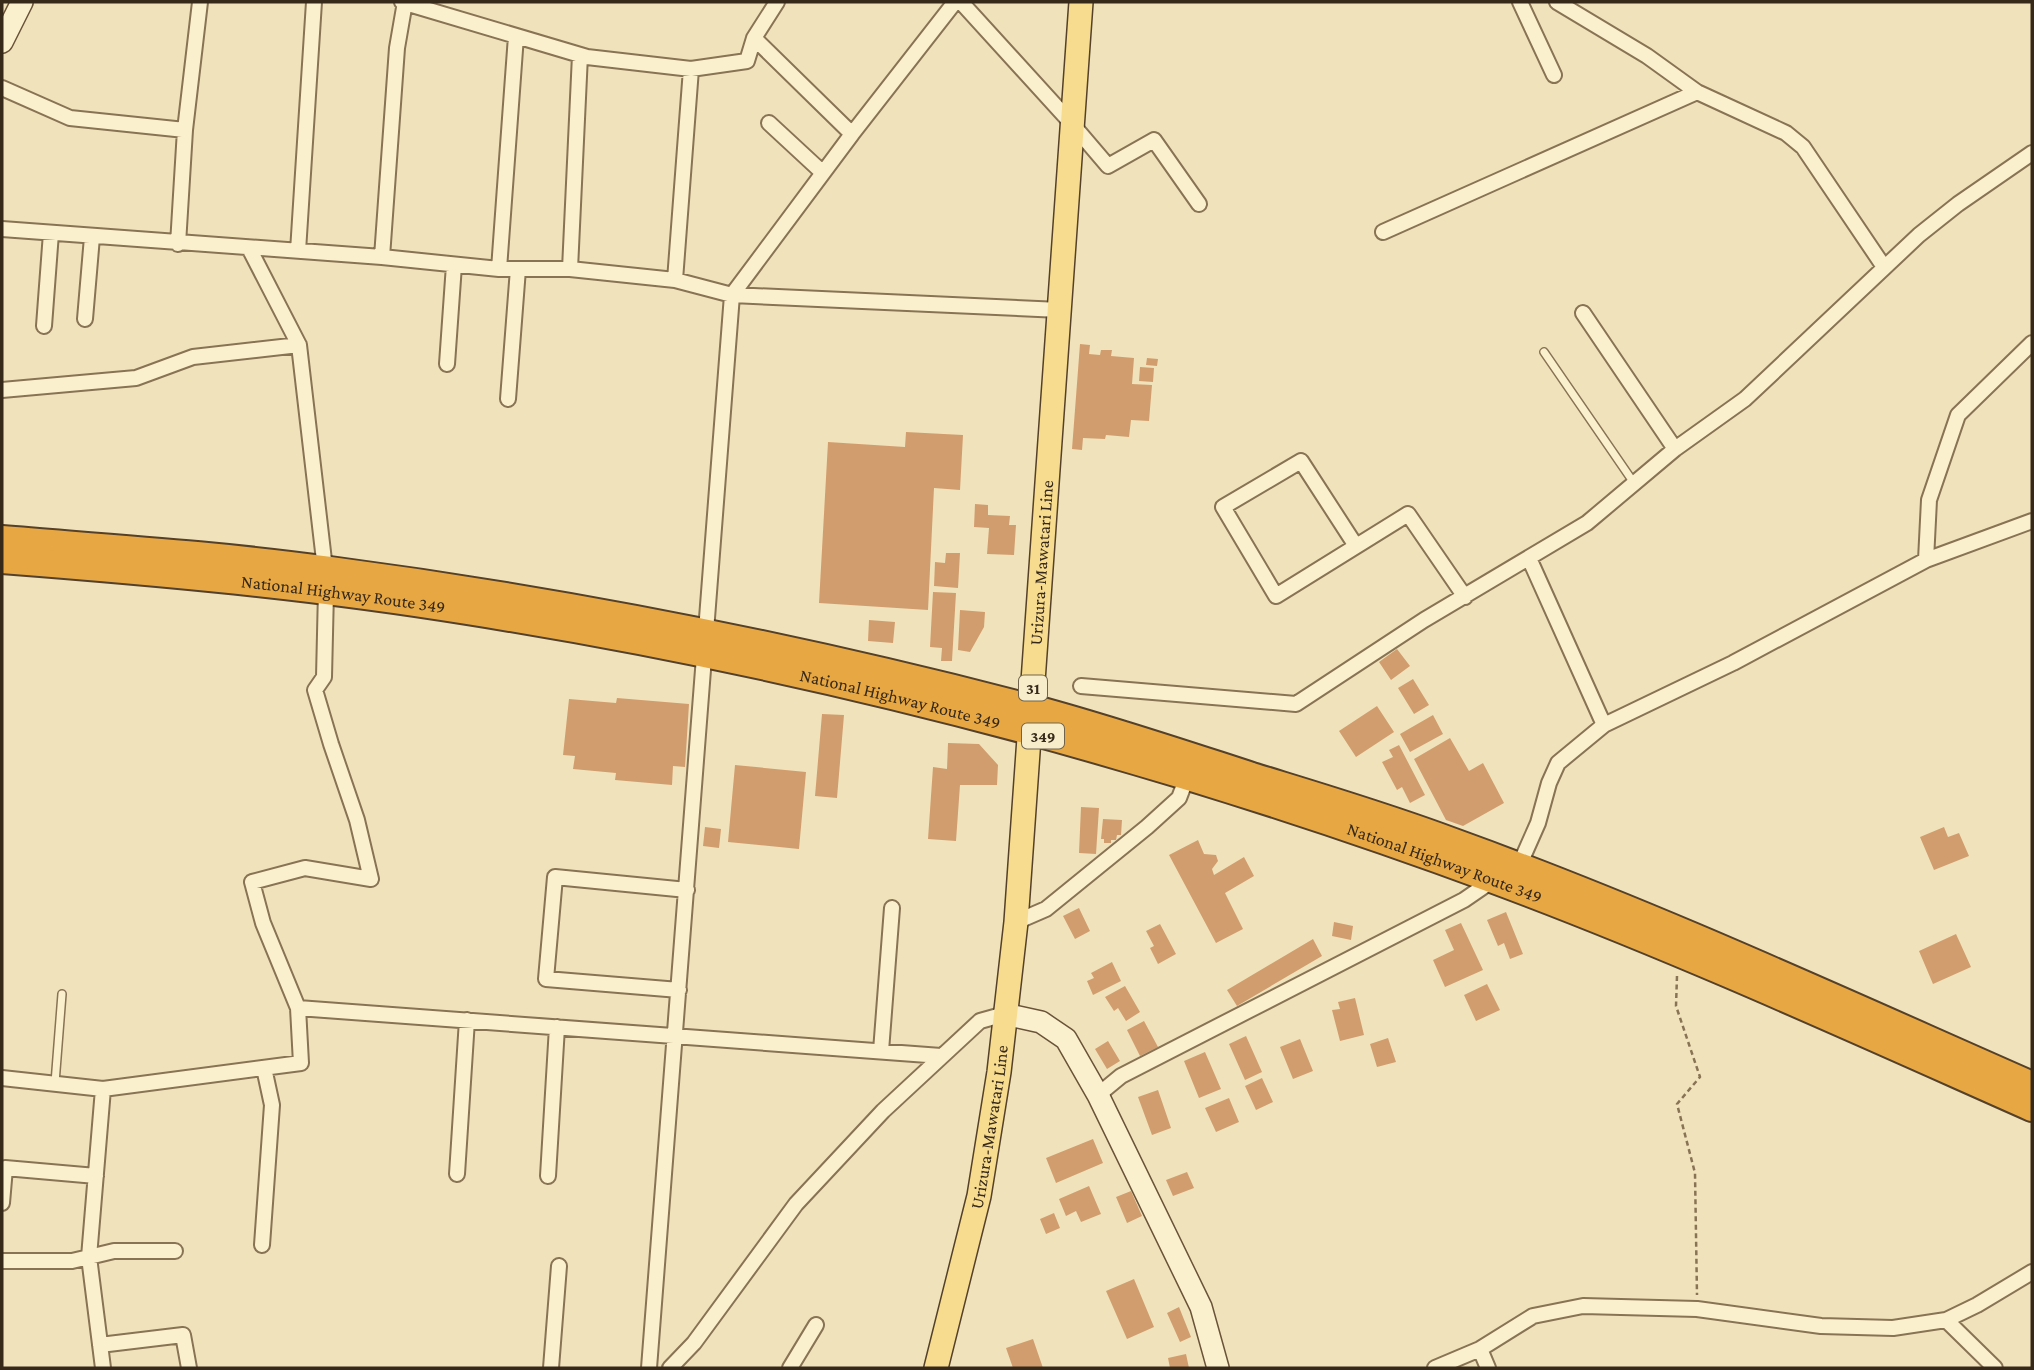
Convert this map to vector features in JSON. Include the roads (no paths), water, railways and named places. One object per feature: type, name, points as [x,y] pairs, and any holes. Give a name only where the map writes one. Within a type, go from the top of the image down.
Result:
[{"type":"highway","name":"National Highway Route 349","points":[[2,539],[141,549],[326,580]]},
{"type":"highway","name":"National Highway Route 349","points":[[2,561],[469,590],[706,643],[814,654],[1031,720],[1379,816],[1519,866],[1682,931],[2032,1085]]},
{"type":"highway","name":"National Highway Route 349","points":[[1031,720],[1187,777],[1372,837],[1493,880],[1678,952],[2032,1108]]},
{"type":"main road","name":"Urizura-Mawatari Line","points":[[936,1368],[979,1196],[999,1072],[1016,922],[1081,2]]},
{"type":"street","points":[[2,42],[22,2]]},
{"type":"street","points":[[178,244],[185,130],[201,2]]},
{"type":"street","points":[[298,251],[314,2]]},
{"type":"street","points":[[382,257],[397,48],[404,2],[580,55],[691,69],[747,61],[754,38],[777,2]]},
{"type":"street","points":[[649,1368],[732,295],[955,2]]},
{"type":"street","points":[[961,2],[1108,166],[1154,139],[1199,204]]},
{"type":"street","points":[[1520,2],[1553,75]]},
{"type":"street","points":[[1556,2],[1647,56],[1697,92],[1786,133],[1803,146],[1884,267]]},
{"type":"street","points":[[499,269],[516,36]]},
{"type":"street","points":[[754,38],[852,134]]},
{"type":"street","points":[[570,269],[580,55]]},
{"type":"street","points":[[675,280],[691,69]]},
{"type":"street","points":[[2,88],[70,118],[185,130]]},
{"type":"street","points":[[1383,232],[1697,92]]},
{"type":"street","points":[[769,123],[823,173]]},
{"type":"street","points":[[1081,686],[1296,704],[1424,620],[1587,523],[1675,449],[1745,399],[1884,267],[1958,204],[2032,153]]},
{"type":"street","points":[[2,229],[382,257],[499,269],[570,269],[675,280],[732,295],[1060,310]]},
{"type":"street","points":[[44,326],[51,233]]},
{"type":"street","points":[[85,319],[92,237]]},
{"type":"street","points":[[2,1078],[103,1089],[301,1063],[298,1008],[263,923],[251,882],[305,868],[371,879],[357,820],[315,690],[324,677],[326,580],[299,345],[250,248]]},
{"type":"street","points":[[447,364],[454,265]]},
{"type":"street","points":[[508,399],[518,269]]},
{"type":"street","points":[[1583,313],[1675,449]]},
{"type":"street","points":[[1926,560],[1929,500],[1958,415],[2032,342]]},
{"type":"street","points":[[2,390],[136,377],[193,357],[299,345]]},
{"type":"street","points":[[1356,546],[1301,461],[1223,507],[1276,596],[1408,514],[1465,597]]},
{"type":"street","points":[[1098,1095],[1121,1076],[1464,900],[1519,866],[1538,823],[1549,783],[1558,763],[1604,725],[1733,663],[1926,560],[2032,521]]},
{"type":"street","points":[[1529,558],[1604,725]]},
{"type":"street","points":[[1016,922],[1046,909],[1147,827],[1178,798],[1187,777]]},
{"type":"street","points":[[679,990],[546,979],[555,877],[687,890]]},
{"type":"street","points":[[881,1051],[892,908]]},
{"type":"street","points":[[298,1008],[941,1056]]},
{"type":"street","points":[[670,1368],[694,1343],[796,1204],[883,1111],[980,1021],[1005,1013],[1041,1022],[1066,1039],[1098,1095],[1201,1307],[1218,1368]]},
{"type":"street","points":[[457,1174],[467,1020]]},
{"type":"street","points":[[548,1176],[557,1027]]},
{"type":"street","points":[[262,1245],[272,1105],[264,1068]]},
{"type":"street","points":[[103,1089],[89,1257],[103,1368]]},
{"type":"street","points":[[2,1203],[3,1167],[96,1176]]},
{"type":"street","points":[[2,1261],[72,1261],[114,1251],[175,1251]]},
{"type":"street","points":[[551,1368],[559,1266]]},
{"type":"street","points":[[1435,1368],[1480,1349],[1533,1316],[1583,1306],[1697,1309],[1821,1326],[1893,1328],[1946,1320],[2032,1272]]},
{"type":"street","points":[[1946,1320],[1995,1368]]},
{"type":"street","points":[[790,1368],[816,1325]]},
{"type":"street","points":[[100,1345],[183,1335],[189,1368]]},
{"type":"street","points":[[1480,1349],[1488,1368]]},
{"type":"lane","points":[[1544,352],[1634,483]]},
{"type":"lane","points":[[55,1084],[62,994]]}]
